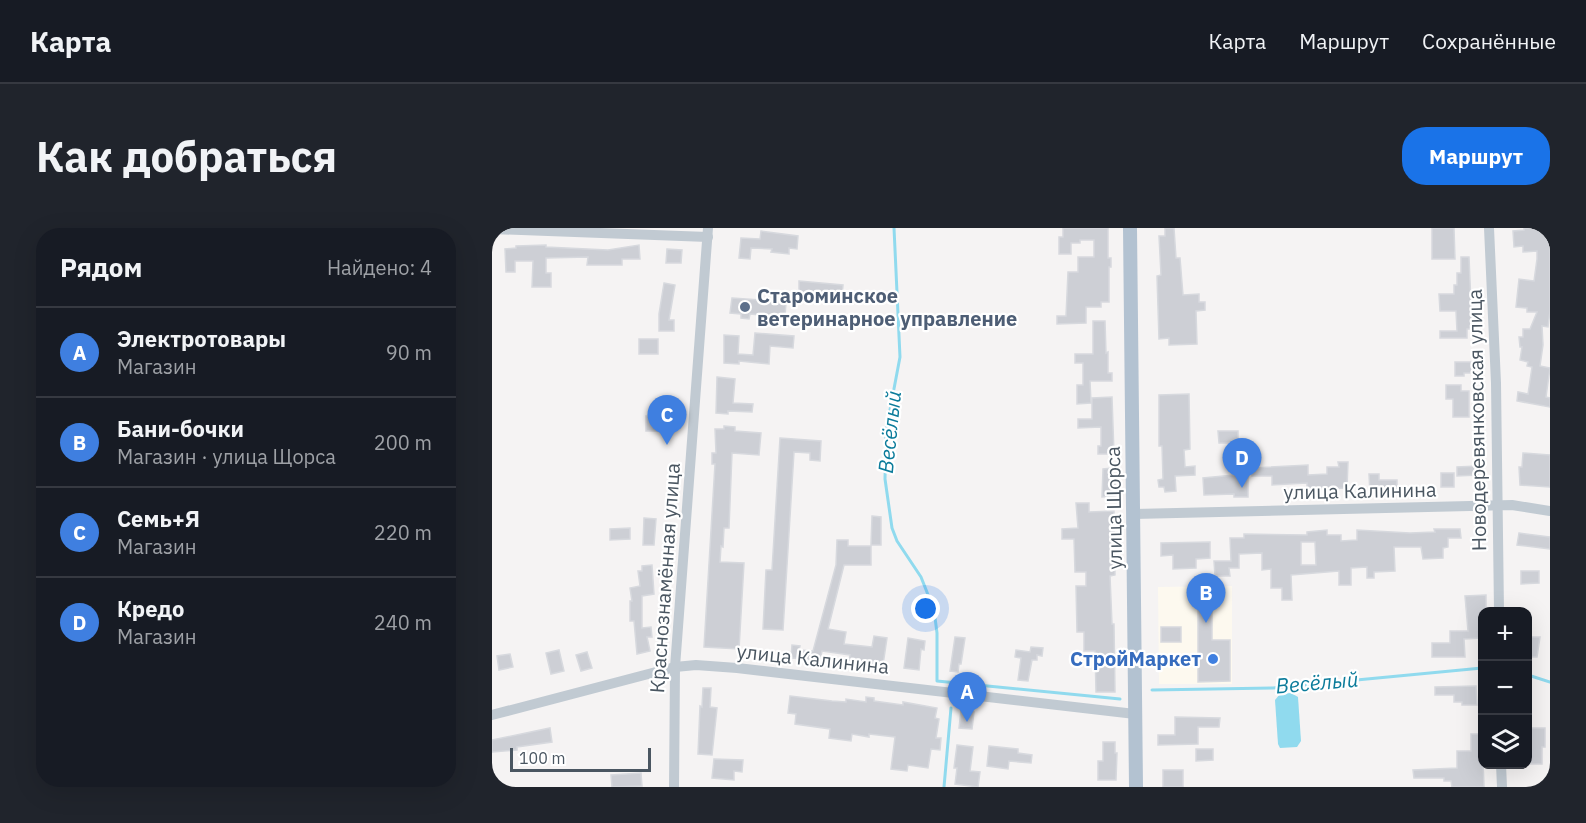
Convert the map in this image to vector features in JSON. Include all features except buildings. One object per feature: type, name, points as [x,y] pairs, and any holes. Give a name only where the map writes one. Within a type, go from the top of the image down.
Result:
[{"type":"main road","name":"улица Щорса","points":[[1130,228],[1136,787]]},
{"type":"street","name":"Новодеревянковская улица","points":[[1489,228],[1496,383],[1499,607]]},
{"type":"street","points":[[492,229],[708,232]]},
{"type":"street","name":"Краснознамённая улица","points":[[674,787],[675,667],[708,232]]},
{"type":"street","name":"улица Калинина","points":[[1134,514],[1512,505],[1550,511]]},
{"type":"street","name":"улица Калинина","points":[[492,716],[675,667],[696,665],[1135,714]]},
{"type":"street","points":[[1501,769],[1502,787]]},
{"type":"shaded area","points":[[1232,586],[1232,684],[1159,684],[1158,587]]},
{"type":"water","points":[[1291,693],[1298,697],[1301,741],[1297,747],[1280,748],[1275,700],[1280,694]]},
{"type":"waterway","name":"Весёлый","points":[[894,228],[900,357],[886,431],[885,479],[892,528],[897,541],[921,577],[934,610],[937,633],[937,681],[1120,699]]},
{"type":"waterway","name":"Весёлый","points":[[1152,690],[1273,688],[1478,668]]},
{"type":"waterway","name":"Весёлый","points":[[1532,676],[1550,682]]},
{"type":"waterway","points":[[944,787],[951,708]]},
{"type":"place","name":"Староминское ветеринарное управление","points":[[745,307]]},
{"type":"place","name":"Семь+Я","points":[[667,445]]},
{"type":"place","name":"Кредо","points":[[1242,488]]},
{"type":"place","name":"Бани-бочки","points":[[1206,623]]},
{"type":"place","name":"СтройМаркет","points":[[1213,659]]},
{"type":"place","name":"Электротовары","points":[[967,722]]}]
